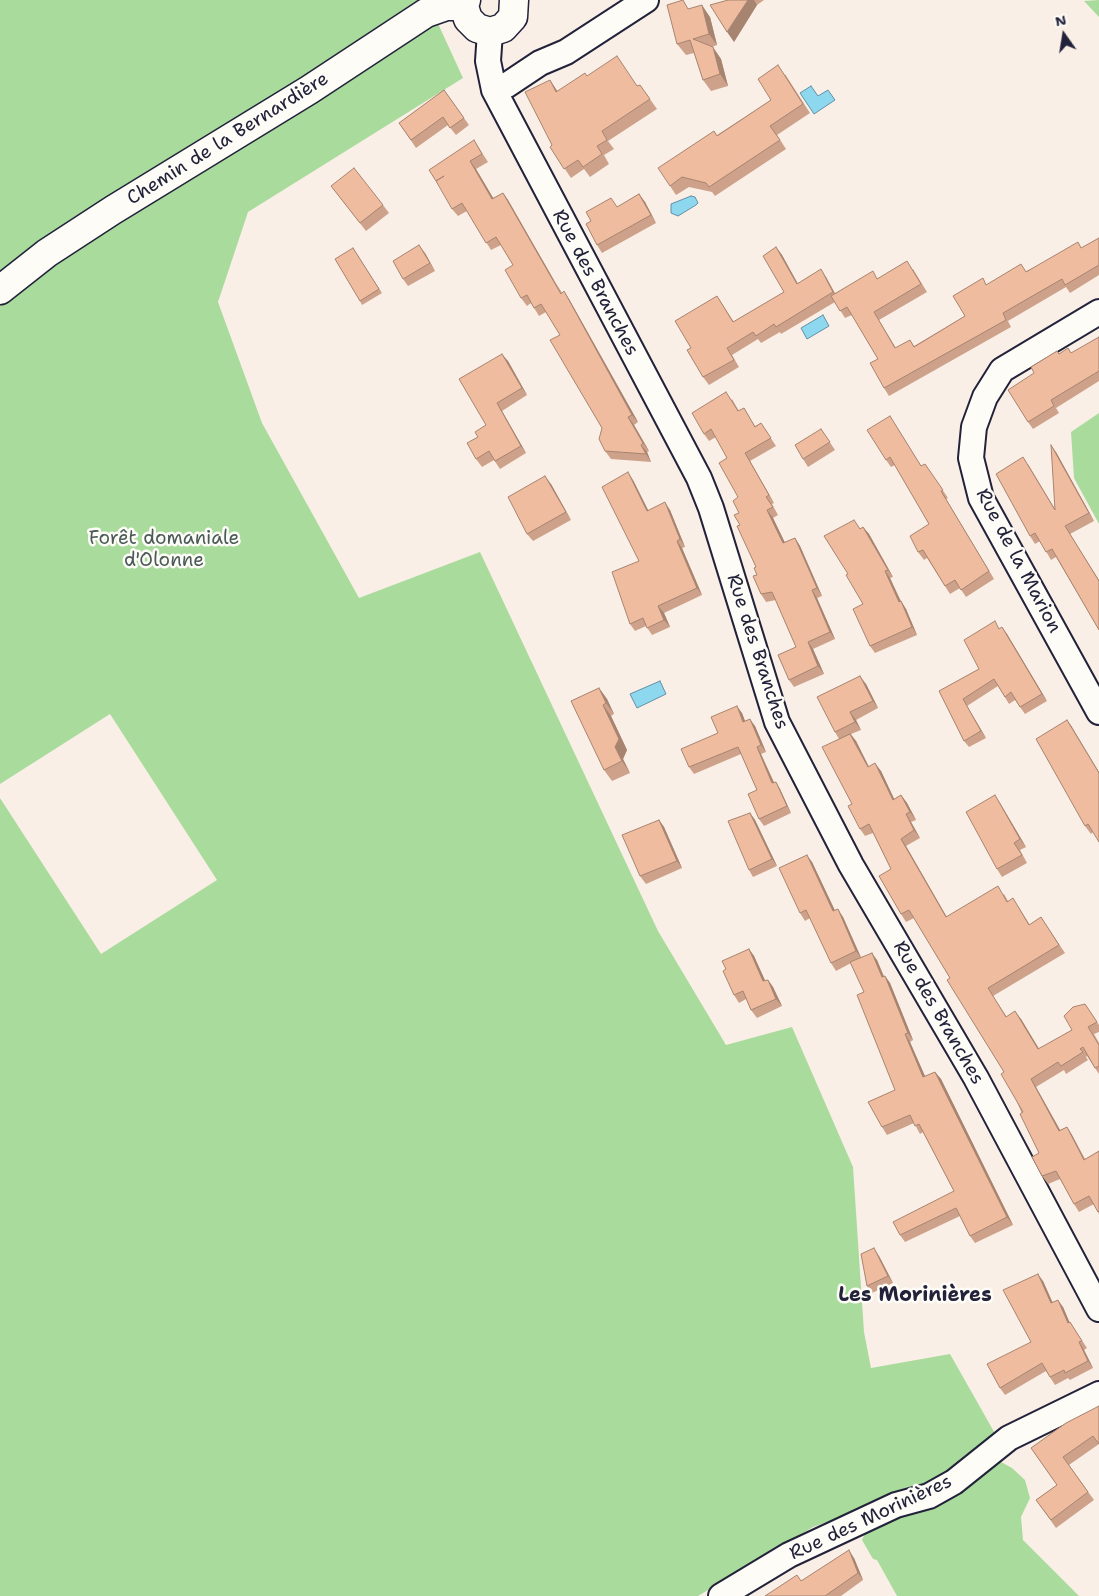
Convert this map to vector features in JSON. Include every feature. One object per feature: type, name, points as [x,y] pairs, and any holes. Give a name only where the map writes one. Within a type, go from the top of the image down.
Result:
[{"type":"street","points":[[465,3],[468,19],[477,28],[490,32],[503,28],[513,17],[514,0]]},
{"type":"street","points":[[494,90],[507,85],[540,63],[566,52],[646,0]]},
{"type":"street","name":"Chemin de la Bernardière","points":[[0,290],[47,253],[113,210],[309,90],[426,13],[446,6],[465,3]]},
{"type":"street","name":"Rue des Branches","points":[[490,32],[488,61],[494,90],[699,478],[714,517],[777,722],[851,865],[976,1078],[1099,1309]]},
{"type":"street","name":"Rue de la Marion","points":[[1099,312],[1002,370],[986,398],[974,427],[971,458],[981,498],[1099,712]]},
{"type":"street","name":"Rue des Morinières","points":[[721,1596],[789,1555],[896,1504],[929,1496],[954,1482],[1009,1438],[1099,1394]]},
{"type":"green space","name":"Forêt domaniale d'Olonne","points":[[0,0],[434,0],[429,4],[463,78],[248,212],[218,302],[262,423],[359,598],[480,552],[658,931],[726,1045],[792,1027],[853,1167],[864,1332],[871,1368],[950,1354],[997,1437],[971,1463],[922,1488],[813,1527],[698,1596],[0,1596],[0,798],[101,954],[217,880],[110,714],[0,784]]},
{"type":"green space","points":[[1099,0],[1099,17],[1084,1]]},
{"type":"green space","points":[[1099,413],[1099,524],[1074,478],[1071,432]]},
{"type":"green space","points":[[1001,1462],[1012,1468],[1025,1480],[1030,1498],[1021,1517],[1023,1540],[1079,1596],[897,1596],[877,1560],[873,1559],[862,1540],[867,1529],[983,1466]]},
{"type":"water","points":[[811,86],[818,96],[828,90],[835,100],[814,114],[800,93]]},
{"type":"water","points":[[691,196],[695,197],[698,203],[696,205],[678,216],[671,213],[671,204]]},
{"type":"water","points":[[823,315],[829,326],[807,339],[801,328]]},
{"type":"water","points":[[660,681],[666,694],[637,708],[630,694]]},
{"type":"building","points":[[683,0],[688,9],[702,5],[709,34],[693,39],[713,47],[720,74],[703,80],[690,40],[677,44],[667,5]]},
{"type":"building","points":[[728,0],[748,0],[727,32],[710,5]]},
{"type":"building","points":[[617,56],[637,86],[640,85],[650,99],[602,131],[607,140],[597,146],[602,154],[583,167],[578,160],[564,169],[550,147],[552,145],[525,92],[550,80],[556,92],[585,73],[587,76]]},
{"type":"building","points":[[778,65],[803,104],[770,126],[780,140],[709,187],[706,183],[682,177],[670,186],[658,168],[714,131],[717,136],[771,100],[758,79]]},
{"type":"building","points":[[444,90],[464,118],[450,128],[443,117],[411,140],[399,123]]},
{"type":"building","points":[[474,140],[482,154],[470,161],[492,199],[503,193],[561,294],[564,291],[632,415],[628,417],[643,443],[641,445],[646,454],[605,451],[599,439],[602,428],[550,340],[560,335],[541,304],[534,308],[527,295],[521,298],[505,270],[513,265],[496,237],[486,243],[462,203],[452,209],[429,170]]},
{"type":"building","points":[[354,168],[383,205],[360,223],[331,186]]},
{"type":"building","points":[[639,194],[651,215],[597,245],[586,224],[591,221],[586,212],[611,198],[617,207]]},
{"type":"building","points":[[1099,238],[1099,265],[1065,285],[1062,279],[1003,313],[1006,320],[884,388],[870,363],[878,359],[847,307],[840,311],[831,296],[873,271],[877,279],[907,261],[921,284],[874,312],[895,348],[910,340],[914,347],[965,316],[953,296],[983,278],[986,285],[1021,264],[1026,272],[1078,242],[1081,248]]},
{"type":"building","points":[[419,245],[430,263],[403,279],[393,261]]},
{"type":"building","points":[[776,247],[797,284],[821,269],[833,292],[776,327],[774,324],[756,336],[753,332],[727,348],[734,360],[703,377],[687,350],[691,348],[675,321],[717,296],[733,322],[784,292],[763,256]]},
{"type":"building","points":[[353,248],[379,289],[360,301],[335,259]]},
{"type":"building","points":[[1099,337],[1099,371],[1051,400],[1054,406],[1028,422],[1008,390],[1034,373],[1031,367],[1057,351],[1059,354],[1068,348],[1071,353]]},
{"type":"building","points":[[502,354],[522,388],[497,403],[521,446],[495,461],[489,451],[476,459],[467,443],[478,437],[475,432],[486,425],[459,379]]},
{"type":"building","points":[[726,392],[738,411],[744,408],[755,427],[761,423],[771,438],[745,453],[769,495],[766,497],[773,507],[767,510],[783,543],[795,538],[817,588],[812,590],[830,632],[808,642],[818,666],[789,680],[778,655],[796,647],[772,592],[761,594],[753,576],[757,575],[754,568],[756,567],[737,526],[740,525],[734,515],[739,513],[733,501],[738,497],[719,463],[727,458],[711,429],[704,434],[692,413]]},
{"type":"building","points":[[890,416],[921,466],[925,464],[943,490],[941,491],[989,571],[961,590],[955,580],[945,586],[923,550],[918,552],[910,536],[929,524],[890,457],[886,460],[867,430]]},
{"type":"building","points":[[821,429],[830,442],[803,459],[795,445]]},
{"type":"building","points":[[1051,445],[1089,513],[1065,526],[1099,581],[1099,630],[1052,549],[1046,552],[1035,533],[1030,536],[996,474],[1023,457],[1055,510]]},
{"type":"building","points":[[628,472],[647,511],[665,502],[680,539],[677,541],[697,588],[658,606],[664,620],[647,628],[643,618],[630,624],[612,572],[639,561],[602,487]]},
{"type":"building","points":[[545,476],[566,512],[527,534],[508,497]]},
{"type":"building","points":[[854,520],[860,529],[863,527],[888,570],[885,571],[912,627],[870,646],[853,609],[863,604],[846,575],[848,574],[824,536]]},
{"type":"building","points":[[995,621],[999,629],[1002,627],[1042,694],[1020,707],[1011,692],[1005,697],[994,679],[963,699],[981,731],[964,741],[939,691],[979,669],[964,640]]},
{"type":"building","points":[[860,676],[873,701],[850,712],[855,722],[835,732],[817,697]]},
{"type":"building","points":[[599,688],[606,703],[603,705],[619,739],[615,747],[622,761],[604,770],[571,701]]},
{"type":"building","points":[[737,706],[743,722],[750,719],[761,745],[757,747],[772,783],[776,782],[787,806],[759,819],[748,794],[757,790],[738,747],[689,767],[681,749],[718,733],[711,717]]},
{"type":"building","points":[[1067,720],[1099,773],[1099,842],[1088,824],[1085,826],[1036,739]]},
{"type":"building","points":[[850,734],[868,767],[875,763],[893,800],[901,795],[910,812],[906,814],[914,830],[901,839],[946,917],[998,886],[1007,902],[1013,898],[1029,925],[1041,917],[1059,945],[988,988],[1006,1017],[1015,1011],[1038,1049],[1072,1030],[1064,1016],[1073,1007],[1085,1004],[1097,1022],[1088,1027],[1099,1045],[1099,1066],[1095,1068],[1083,1047],[1080,1049],[1083,1052],[1061,1066],[1058,1062],[1031,1079],[1059,1131],[1067,1127],[1084,1160],[1099,1151],[1098,1212],[1089,1196],[1074,1204],[1056,1171],[1042,1176],[1032,1157],[1039,1153],[1020,1114],[1023,1112],[1001,1074],[1004,1072],[947,980],[950,978],[909,910],[901,914],[879,876],[891,869],[869,824],[860,829],[848,806],[852,804],[822,747]]},
{"type":"building","points":[[995,795],[1020,839],[1014,843],[1022,855],[997,869],[966,812]]},
{"type":"building","points":[[750,813],[772,859],[749,870],[728,821]]},
{"type":"building","points":[[659,820],[677,861],[640,876],[622,835]]},
{"type":"building","points":[[807,855],[833,911],[838,909],[856,951],[831,963],[806,910],[800,913],[779,868]]},
{"type":"building","points":[[749,949],[763,981],[768,980],[776,999],[751,1010],[743,991],[734,995],[723,971],[726,969],[722,961]]},
{"type":"building","points":[[872,953],[882,977],[885,976],[908,1033],[905,1034],[923,1077],[935,1072],[1007,1217],[970,1236],[956,1208],[900,1235],[893,1222],[954,1191],[919,1124],[915,1126],[910,1115],[882,1127],[868,1102],[895,1090],[857,995],[864,992],[850,962]]},
{"type":"building","points":[[874,1248],[888,1276],[867,1286],[861,1254]]},
{"type":"building","points":[[1038,1274],[1051,1303],[1058,1300],[1068,1323],[1070,1322],[1082,1341],[1079,1342],[1088,1361],[1065,1373],[1064,1370],[1050,1377],[1042,1363],[1000,1388],[987,1364],[1031,1342],[1003,1290]]},
{"type":"building","points":[[1099,1406],[1099,1444],[1093,1436],[1063,1457],[1088,1492],[1051,1520],[1036,1500],[1057,1485],[1031,1448],[1066,1423]]},
{"type":"building","points":[[849,1550],[858,1573],[825,1596],[765,1596],[797,1575],[801,1581]]},
{"type":"district","name":"Les Morinières","points":[[915,1296]]}]
